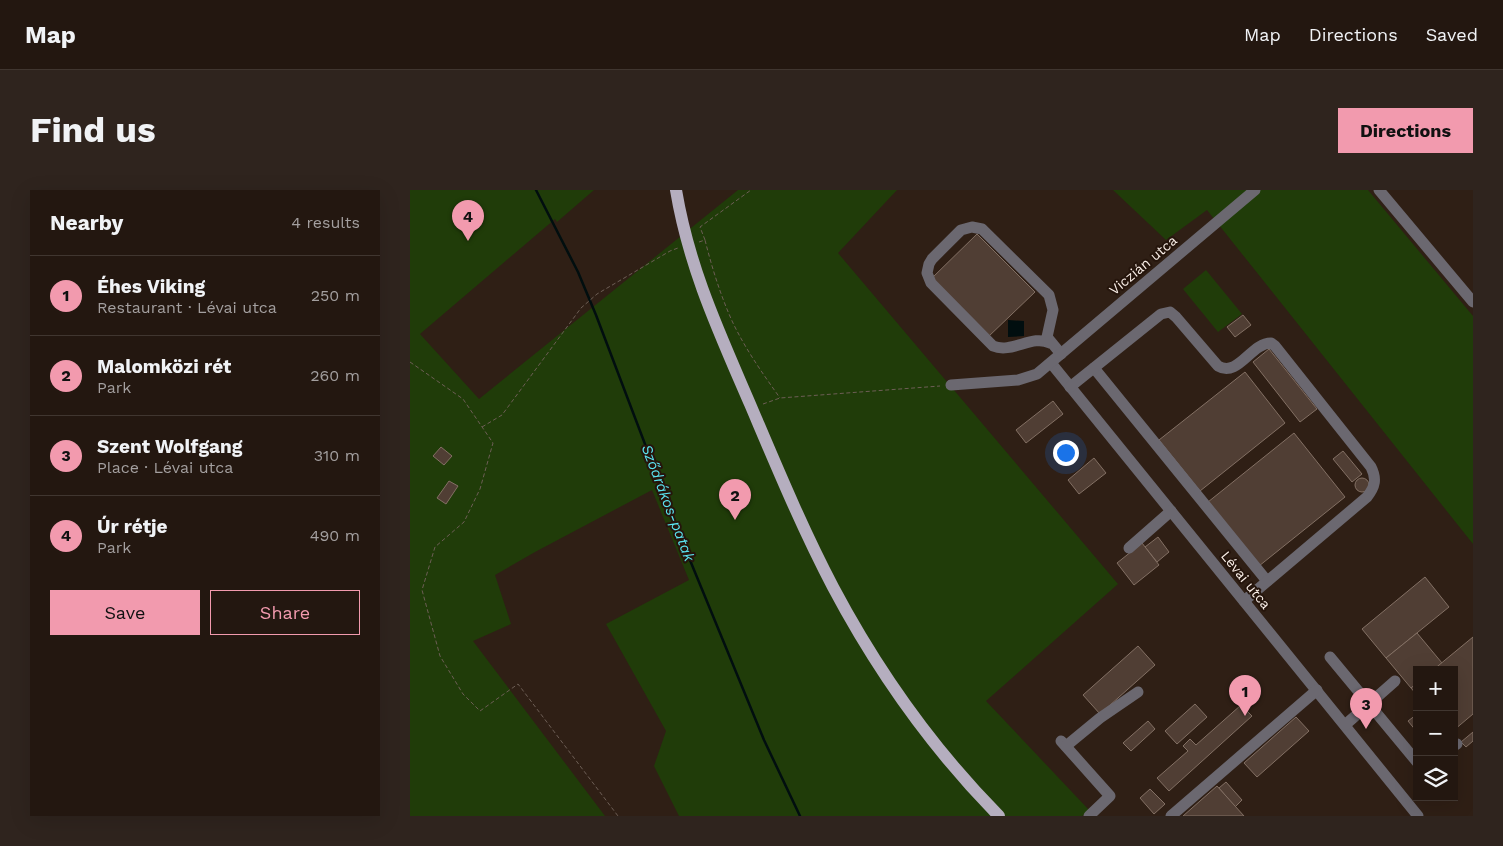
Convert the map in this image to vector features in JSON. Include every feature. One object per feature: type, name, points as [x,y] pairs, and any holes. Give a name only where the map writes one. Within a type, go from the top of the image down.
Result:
[{"type":"main road","points":[[676,190],[687,245],[706,300],[818,556],[868,647],[900,696],[934,742],[999,816]]},
{"type":"street","name":"Viczián utca","points":[[951,385],[1018,380],[1037,374],[1255,190]]},
{"type":"street","points":[[1379,190],[1473,302]]},
{"type":"street","points":[[1050,342],[1038,340],[1004,349],[993,346],[930,284],[927,273],[929,264],[961,230],[972,227],[982,229],[1049,295],[1053,310],[1047,337],[1061,354]]},
{"type":"street","points":[[1070,387],[1161,314],[1170,312],[1222,369],[1232,368],[1262,345],[1271,343],[1315,396],[1371,467],[1375,477],[1374,486],[1367,496],[1244,601]]},
{"type":"street","name":"Lévai utca","points":[[1051,363],[1418,816]]},
{"type":"street","points":[[1094,368],[1267,581]]},
{"type":"street","points":[[1129,548],[1171,511]]},
{"type":"street","points":[[1330,657],[1413,757]]},
{"type":"street","points":[[1345,725],[1395,681]]},
{"type":"street","points":[[1171,816],[1317,690]]},
{"type":"street","points":[[1089,816],[1110,796],[1063,744],[1138,692]]},
{"type":"path","points":[[751,190],[700,227],[711,266],[733,322],[752,356],[780,398]]},
{"type":"path","points":[[481,428],[502,415],[581,308],[597,294],[670,251],[705,240]]},
{"type":"path","points":[[410,362],[462,399],[493,443],[480,489],[464,522],[435,547],[422,590],[440,656],[463,694],[480,711],[518,684],[618,816]]},
{"type":"path","points":[[752,408],[780,398],[951,385]]},
{"type":"green space","points":[[410,190],[594,190],[557,222],[555,219],[420,334],[479,399],[738,190],[897,190],[838,253],[1118,584],[986,701],[1089,810],[1082,816],[679,816],[654,766],[666,731],[606,624],[689,580],[652,490],[495,575],[511,624],[473,641],[605,816],[410,816]]},
{"type":"green space","points":[[1113,190],[1368,190],[1473,316],[1473,544],[1207,210],[1166,240]]},
{"type":"green space","points":[[1206,270],[1242,314],[1218,332],[1183,289]]},
{"type":"shaded area","points":[[1008,320],[1024,321],[1024,336],[1008,337]]},
{"type":"building","points":[[977,234],[1035,292],[988,337],[931,279]]},
{"type":"building","points":[[1243,315],[1251,325],[1235,337],[1227,327]]},
{"type":"building","points":[[1269,349],[1317,409],[1300,422],[1253,362]]},
{"type":"building","points":[[1245,372],[1285,423],[1200,491],[1159,440]]},
{"type":"building","points":[[1053,401],[1063,414],[1026,443],[1016,430]]},
{"type":"building","points":[[1294,433],[1345,497],[1259,566],[1208,502]]},
{"type":"building","points":[[441,447],[452,456],[444,465],[433,456]]},
{"type":"building","points":[[1343,451],[1362,474],[1352,482],[1333,459]]},
{"type":"building","points":[[1094,458],[1106,473],[1079,494],[1068,480]]},
{"type":"building","points":[[1362,478],[1367,480],[1369,485],[1367,490],[1362,492],[1357,490],[1355,485],[1357,480]]},
{"type":"building","points":[[449,481],[458,486],[446,504],[437,498]]},
{"type":"building","points":[[1158,537],[1169,552],[1157,562],[1145,547]]},
{"type":"building","points":[[1142,543],[1159,565],[1134,585],[1117,563]]},
{"type":"building","points":[[1425,577],[1449,607],[1386,658],[1362,629]]},
{"type":"building","points":[[1417,633],[1442,663],[1438,666],[1413,666],[1413,686],[1411,688],[1386,658]]},
{"type":"building","points":[[1473,637],[1473,714],[1458,727],[1458,666],[1438,666]]},
{"type":"building","points":[[1138,646],[1155,665],[1100,714],[1083,695]]},
{"type":"building","points":[[1195,704],[1207,717],[1177,744],[1165,731]]},
{"type":"building","points":[[1241,705],[1252,716],[1169,791],[1157,778],[1188,751],[1183,746],[1190,739],[1196,745]]},
{"type":"building","points":[[1296,717],[1309,731],[1257,777],[1244,763]]},
{"type":"building","points":[[1413,717],[1413,727],[1408,721]]},
{"type":"building","points":[[1148,721],[1155,729],[1131,751],[1123,743]]},
{"type":"building","points":[[1473,732],[1473,741],[1466,747],[1461,742]]},
{"type":"building","points":[[1226,782],[1242,800],[1235,807],[1219,788]]},
{"type":"building","points":[[1217,786],[1244,816],[1183,816]]},
{"type":"building","points":[[1150,789],[1165,804],[1154,814],[1140,798]]},
{"type":"waterway","name":"Sződrákos-patak","points":[[536,190],[578,272],[678,531],[764,740],[800,816]]},
{"type":"place","name":"Úr rétje","points":[[468,241]]},
{"type":"place","name":"Malomközi rét","points":[[735,520]]},
{"type":"place","name":"Éhes Viking","points":[[1245,716]]},
{"type":"place","name":"Szent Wolfgang","points":[[1366,729]]}]
